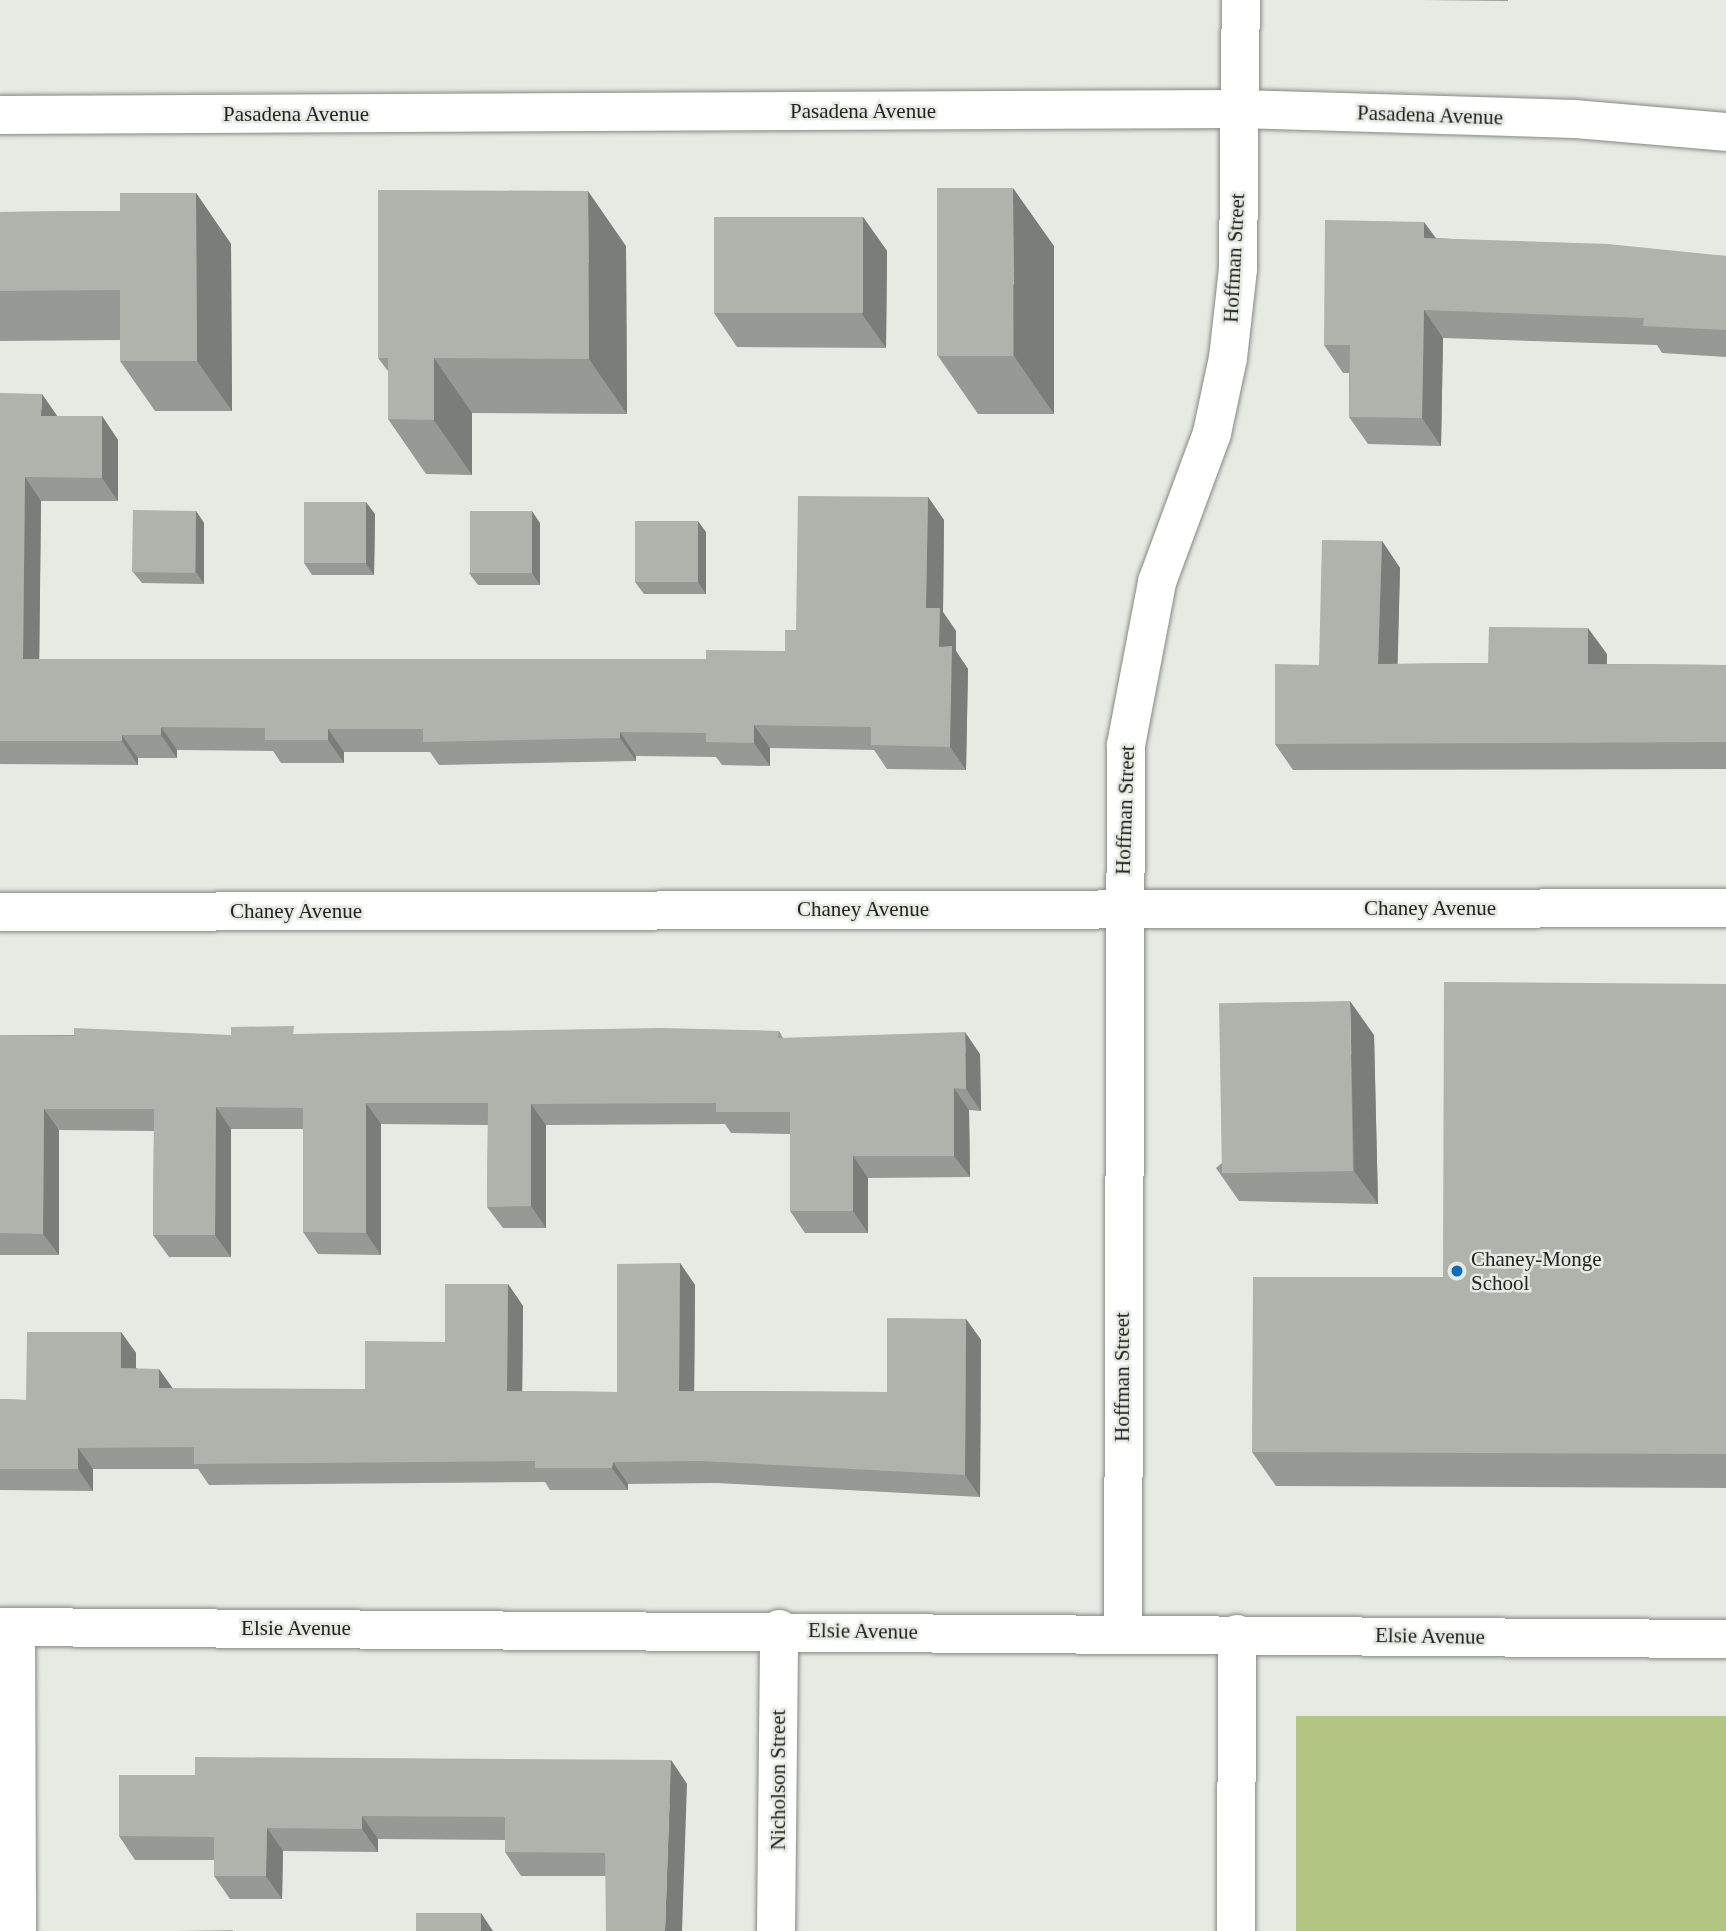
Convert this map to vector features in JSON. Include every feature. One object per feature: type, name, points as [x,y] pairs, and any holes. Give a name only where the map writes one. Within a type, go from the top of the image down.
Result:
[{"type":"street","name":"Hoffman Street","points":[[1123,1635],[1121,908],[1126,745],[1137,663],[1157,582],[1212,433],[1228,358],[1238,268],[1241,0]]},
{"type":"street","name":"Pasadena Avenue","points":[[0,115],[1239,108],[1575,120],[1726,132]]},
{"type":"street","name":"Chaney Avenue","points":[[0,912],[1726,908]]},
{"type":"street","name":"Elsie Avenue","points":[[8,1627],[779,1629],[1123,1635],[1726,1639]]},
{"type":"street","points":[[8,1627],[17,1931]]},
{"type":"street","name":"Nicholson Street","points":[[776,1931],[779,1629]]},
{"type":"street","points":[[1236,1931],[1237,1634]]},
{"type":"green space","points":[[1296,1716],[1726,1716],[1726,1931],[1296,1931]]},
{"type":"building","points":[[937,188],[1013,188],[1013,356],[937,356]]},
{"type":"building","points":[[378,190],[588,191],[589,359],[434,358],[434,420],[388,419],[388,358],[378,358]]},
{"type":"building","points":[[120,193],[196,193],[197,361],[120,361],[120,290],[0,291],[0,212],[120,211]]},
{"type":"building","points":[[714,217],[863,217],[863,313],[714,313]]},
{"type":"building","points":[[1325,220],[1424,222],[1424,238],[1608,244],[1726,256],[1726,330],[1643,326],[1644,318],[1424,310],[1422,418],[1349,417],[1350,345],[1324,345]]},
{"type":"building","points":[[0,393],[42,394],[41,416],[102,416],[102,478],[25,477],[23,659],[706,659],[706,650],[785,651],[785,630],[796,630],[798,496],[928,497],[926,608],[940,608],[939,647],[952,646],[950,747],[871,745],[871,727],[754,725],[754,743],[706,742],[706,733],[620,732],[620,738],[423,742],[423,729],[328,729],[328,740],[265,740],[265,728],[161,727],[161,735],[122,735],[122,741],[0,741]]},
{"type":"building","points":[[304,502],[366,502],[366,563],[304,563]]},
{"type":"building","points":[[133,510],[196,511],[195,573],[132,572]]},
{"type":"building","points":[[470,511],[532,511],[532,573],[470,573]]},
{"type":"building","points":[[635,521],[698,521],[698,582],[635,582]]},
{"type":"building","points":[[1322,540],[1382,541],[1378,664],[1488,663],[1489,627],[1588,628],[1588,664],[1726,665],[1726,742],[1275,744],[1275,664],[1319,665]]},
{"type":"building","name":"Chaney-Monge School","points":[[1444,982],[1726,984],[1726,1454],[1252,1452],[1253,1277],[1443,1277]]},
{"type":"building","points":[[1350,1001],[1353,1171],[1222,1173],[1219,1003]]},
{"type":"building","points":[[294,1026],[293,1034],[662,1028],[779,1031],[778,1038],[965,1032],[966,1089],[954,1088],[954,1156],[853,1156],[853,1211],[790,1211],[790,1112],[716,1112],[716,1103],[531,1104],[531,1206],[487,1207],[488,1103],[366,1103],[366,1233],[303,1232],[303,1108],[216,1107],[215,1235],[153,1235],[154,1109],[44,1109],[43,1234],[0,1233],[0,1035],[74,1036],[74,1028],[231,1035],[231,1027]]},
{"type":"building","points":[[680,1263],[679,1391],[887,1392],[887,1318],[966,1319],[965,1475],[702,1461],[613,1462],[612,1468],[535,1468],[535,1461],[194,1464],[194,1447],[78,1448],[78,1469],[0,1469],[0,1399],[26,1400],[27,1332],[121,1332],[121,1368],[159,1369],[159,1388],[365,1389],[365,1341],[445,1342],[445,1284],[508,1284],[507,1391],[617,1392],[617,1264]]},
{"type":"building","points":[[195,1757],[671,1760],[665,1931],[606,1931],[605,1853],[505,1852],[505,1817],[362,1816],[362,1829],[267,1828],[266,1876],[214,1876],[214,1837],[119,1836],[119,1775],[195,1775]]},
{"type":"building","points":[[416,1913],[481,1913],[481,1931],[416,1931]]},
{"type":"place","name":"Chaney-Monge School","points":[[1457,1271]]}]
